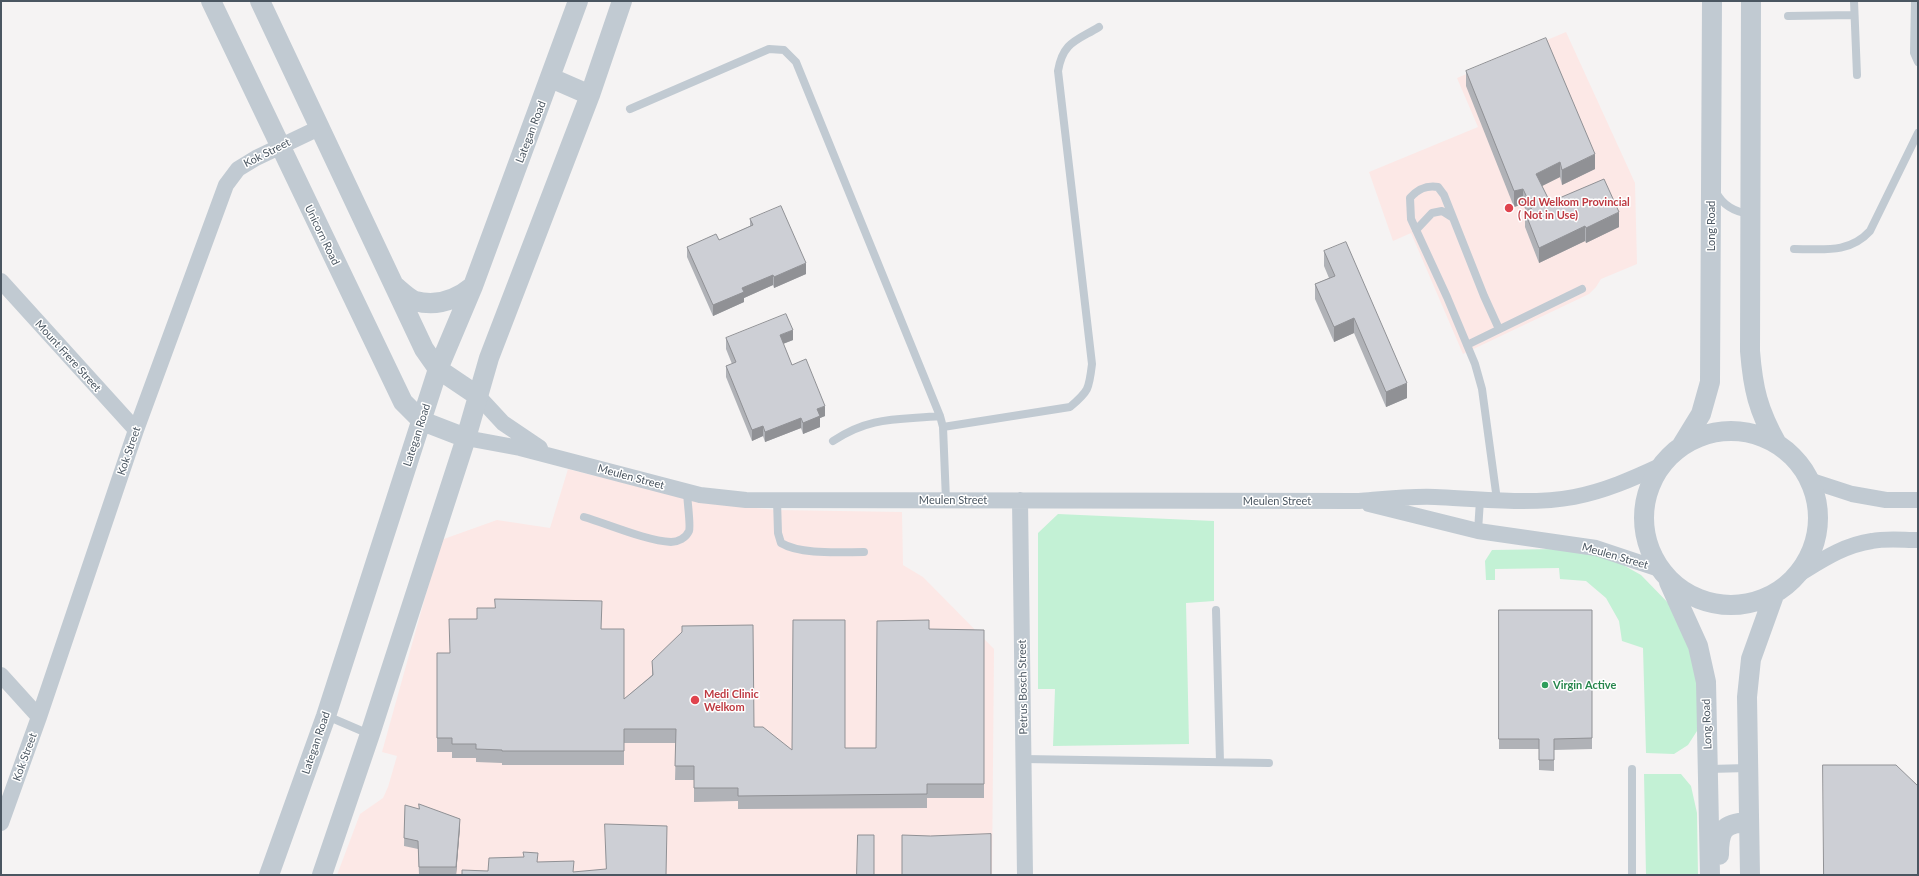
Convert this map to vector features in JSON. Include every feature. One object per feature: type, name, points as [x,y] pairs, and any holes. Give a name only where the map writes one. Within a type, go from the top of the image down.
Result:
[{"type":"street","name":"Unicorn Road","points":[[210,1],[403,402],[422,421],[466,438]]},
{"type":"street","points":[[260,1],[424,349],[438,369],[478,396]]},
{"type":"street","name":"Lategan Road","points":[[270,875],[326,716],[438,369],[473,286],[551,78],[578,1]]},
{"type":"street","points":[[322,875],[370,734],[466,438],[489,358],[590,95],[622,1]]},
{"type":"street","name":"Long Road","points":[[1710,875],[1706,682],[1698,646],[1664,575],[1652,557],[1646,542],[1643,518],[1647,494],[1651,482],[1660,466],[1668,456],[1682,445],[1701,414],[1710,382],[1712,1]]},
{"type":"street","points":[[1751,1],[1750,351],[1752,379],[1756,400],[1765,422],[1777,444],[1800,465],[1815,494],[1818,512],[1818,527],[1810,556],[1799,574]]},
{"type":"street","points":[[551,78],[590,95]]},
{"type":"street","name":"Kok Street","points":[[1,823],[39,717],[136,430],[226,185],[238,169],[256,158],[319,128]]},
{"type":"street","name":"Mount Frere Street","points":[[1,281],[136,430]]},
{"type":"street","points":[[395,286],[414,300],[438,304],[461,296],[473,286]]},
{"type":"street","name":"Meulen Street","points":[[478,396],[503,423],[524,439],[552,456]]},
{"type":"street","points":[[1682,445],[1704,434],[1735,430],[1756,435],[1777,444]]},
{"type":"street","name":"Meulen Street","points":[[466,438],[520,448],[712,497],[777,500],[1359,501],[1433,497],[1480,500],[1573,498],[1600,492],[1660,466]]},
{"type":"street","points":[[1809,480],[1859,495],[1886,500],[1918,500]]},
{"type":"street","name":"Petrus Bosch Street","points":[[1020,500],[1025,875]]},
{"type":"street","name":"Meulen Street","points":[[1359,501],[1478,531],[1596,548],[1664,575]]},
{"type":"street","points":[[1664,575],[1693,597],[1712,604],[1743,605],[1759,602],[1774,595],[1789,584],[1799,574],[1830,554],[1851,546],[1872,540],[1918,540]]},
{"type":"street","points":[[1750,875],[1747,697],[1751,659],[1774,595]]},
{"type":"street","points":[[1,675],[39,717]]},
{"type":"street","points":[[1719,875],[1719,842],[1724,829],[1732,824],[1749,822]]},
{"type":"lane","points":[[1854,1],[1857,75]]},
{"type":"lane","points":[[1915,1],[1914,53],[1918,62]]},
{"type":"lane","points":[[1788,16],[1854,15]]},
{"type":"lane","points":[[943,427],[1070,407],[1086,394],[1092,364],[1058,71],[1060,58],[1066,48],[1099,27]]},
{"type":"lane","points":[[630,109],[769,49],[784,50],[796,62],[940,416],[943,427],[946,500]]},
{"type":"lane","points":[[1794,249],[1843,248],[1858,243],[1870,231],[1918,134]]},
{"type":"lane","points":[[1711,183],[1718,197],[1727,206],[1736,212],[1750,214]]},
{"type":"lane","points":[[1497,500],[1482,389],[1468,345],[1411,219],[1410,198],[1417,191],[1424,188],[1438,188],[1444,195],[1484,296],[1499,329]]},
{"type":"lane","points":[[1416,230],[1432,213],[1442,211],[1453,218]]},
{"type":"lane","points":[[1468,345],[1582,289]]},
{"type":"lane","points":[[834,441],[849,430],[882,420],[940,416]]},
{"type":"lane","points":[[584,517],[658,540],[672,542],[685,537],[689,531],[687,491]]},
{"type":"lane","points":[[777,500],[778,533],[781,543],[788,548],[812,551],[864,552]]},
{"type":"lane","points":[[1478,531],[1480,500]]},
{"type":"lane","points":[[1216,610],[1220,762]]},
{"type":"lane","points":[[326,716],[370,734]]},
{"type":"lane","points":[[1024,759],[1269,763]]},
{"type":"lane","points":[[1708,769],[1748,768]]},
{"type":"lane","points":[[1632,769],[1632,875]]},
{"type":"shaded area","name":"Old Welkom Provincial ( Not in Use)","points":[[1566,32],[1635,183],[1637,264],[1601,279],[1589,294],[1463,354],[1411,233],[1393,241],[1369,172],[1478,127],[1457,78]]},
{"type":"shaded area","name":"Medi Clinic Welkom","points":[[568,469],[704,503],[777,510],[902,512],[903,565],[923,577],[994,649],[992,875],[337,875],[360,814],[383,798],[388,787],[397,756],[382,752],[441,540],[497,520],[550,528]]},
{"type":"green space","points":[[1058,514],[1214,521],[1214,601],[1186,603],[1189,744],[1053,746],[1055,689],[1038,689],[1038,533]]},
{"type":"green space","points":[[1558,549],[1609,557],[1641,575],[1675,610],[1692,648],[1698,677],[1697,731],[1688,745],[1674,754],[1646,753],[1643,648],[1622,641],[1619,621],[1606,598],[1586,581],[1560,579],[1559,568],[1495,569],[1495,580],[1486,580],[1485,561],[1492,550]]},
{"type":"green space","points":[[1644,774],[1681,774],[1691,786],[1697,813],[1698,875],[1646,875]]},
{"type":"building","points":[[1546,38],[1595,154],[1562,170],[1560,162],[1536,174],[1550,202],[1604,179],[1619,212],[1539,248],[1525,212],[1532,208],[1523,189],[1514,191],[1466,71]]},
{"type":"building","points":[[781,206],[806,263],[774,277],[773,275],[742,288],[744,292],[713,305],[687,247],[716,234],[719,240],[753,225],[750,219]]},
{"type":"building","points":[[1346,242],[1407,383],[1386,392],[1354,318],[1334,327],[1315,284],[1335,276],[1324,251]]},
{"type":"building","points":[[786,314],[793,330],[780,335],[792,365],[806,359],[825,406],[817,409],[820,416],[803,423],[801,418],[765,432],[763,426],[752,430],[726,366],[736,362],[726,338]]},
{"type":"building","points":[[495,599],[602,601],[601,629],[624,629],[624,699],[653,675],[652,661],[682,632],[682,626],[753,625],[754,727],[763,727],[792,750],[793,620],[845,620],[845,748],[876,748],[877,621],[929,620],[929,629],[984,630],[984,784],[927,784],[927,794],[738,796],[738,788],[694,788],[694,766],[675,766],[676,729],[624,729],[624,751],[502,751],[476,749],[476,744],[452,744],[452,738],[437,738],[437,653],[450,653],[449,619],[477,619],[477,608],[495,608]]},
{"type":"building","name":"Virgin Active","points":[[1499,610],[1592,610],[1592,738],[1554,739],[1554,760],[1539,760],[1539,739],[1499,739]]},
{"type":"building","points":[[1823,765],[1896,765],[1918,786],[1918,875],[1824,875]]},
{"type":"building","points":[[419,804],[460,819],[456,867],[419,867],[418,841],[404,838],[405,805],[419,809]]},
{"type":"building","points":[[605,824],[667,826],[666,875],[462,875],[462,870],[488,871],[489,858],[524,857],[523,852],[538,853],[537,862],[574,861],[573,872],[606,869]]},
{"type":"building","points":[[991,834],[991,875],[902,875],[902,835],[930,836]]},
{"type":"building","points":[[858,835],[874,835],[874,875],[857,875]]},
{"type":"place","name":"Old Welkom Provincial ( Not in Use)","points":[[1509,208]]},
{"type":"place","name":"Virgin Active","points":[[1545,685]]},
{"type":"place","name":"Medi Clinic Welkom","points":[[695,700]]}]
